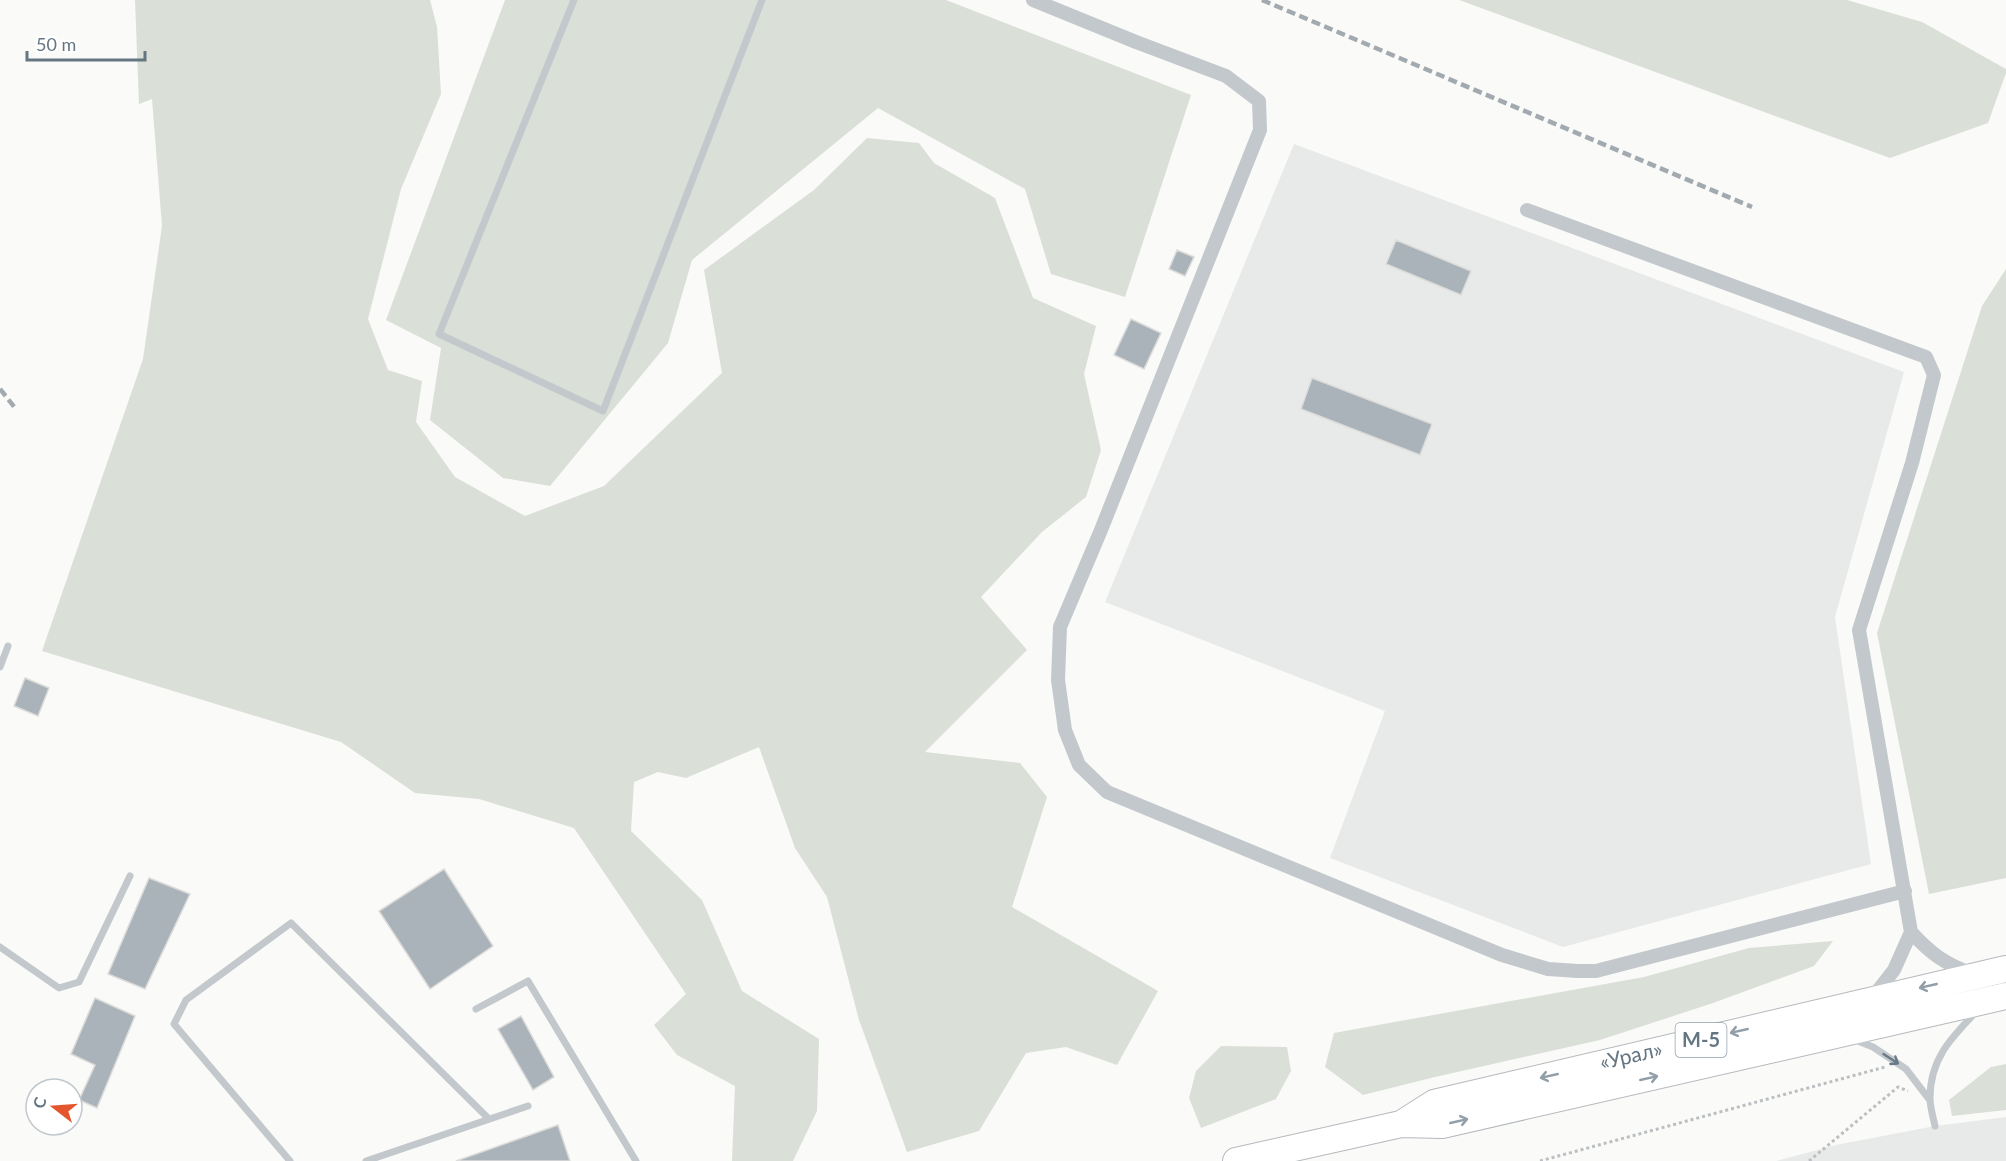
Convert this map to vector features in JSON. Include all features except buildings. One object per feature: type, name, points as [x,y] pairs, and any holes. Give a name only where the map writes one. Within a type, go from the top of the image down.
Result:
[{"type":"highway","name":"«Урал»","points":[[1401,1124],[1434,1103],[2006,969]]},
{"type":"highway","name":"«Урал»","points":[[1236,1161],[1401,1124],[1442,1125],[1997,999]]},
{"type":"street","points":[[1034,0],[1226,76],[1259,101],[1260,130],[1101,530],[1060,627],[1058,680],[1065,730],[1079,765],[1107,792],[1502,955],[1548,969],[1596,971],[1905,891]]},
{"type":"street","points":[[1527,210],[1926,357],[1934,375],[1912,463],[1859,630],[1911,932],[1894,970],[1872,999]]},
{"type":"street","points":[[1911,932],[1927,949],[1950,966],[1976,975]]},
{"type":"lane","points":[[574,0],[438,334],[603,411],[762,0]]},
{"type":"lane","points":[[0,667],[8,646]]},
{"type":"lane","points":[[0,947],[59,988],[79,982],[130,876]]},
{"type":"lane","points":[[290,1161],[174,1024],[186,1000],[291,923],[489,1119]]},
{"type":"lane","points":[[477,1009],[528,981],[636,1161]]},
{"type":"lane","points":[[1935,1126],[1929,1099],[1933,1069],[1952,1036],[1997,999]]},
{"type":"lane","points":[[1840,1034],[1873,1047],[1898,1063],[1906,1069],[1929,1099]]},
{"type":"lane","points":[[366,1161],[528,1106]]},
{"type":"path","points":[[1540,1161],[1898,1063]]},
{"type":"path","points":[[1809,1161],[1898,1088],[1929,1099]]},
{"type":"shaded area","points":[[135,0],[430,0],[437,27],[441,94],[401,189],[368,319],[388,370],[422,381],[416,422],[455,477],[525,516],[604,486],[722,373],[704,270],[814,190],[867,138],[919,143],[934,163],[995,198],[1033,298],[1096,326],[1084,374],[1101,450],[1086,497],[1042,532],[981,597],[1027,650],[925,752],[1020,763],[1047,797],[1012,907],[1158,991],[1117,1065],[1066,1047],[1026,1053],[979,1131],[907,1152],[859,1020],[827,897],[795,848],[759,747],[686,778],[658,772],[634,782],[631,831],[702,900],[742,991],[819,1039],[817,1111],[793,1161],[732,1161],[735,1086],[677,1055],[654,1025],[686,994],[574,828],[479,799],[415,793],[341,742],[42,651],[143,359],[162,226],[152,99],[139,104]]},
{"type":"shaded area","points":[[505,0],[946,0],[1191,95],[1125,297],[1051,274],[1025,189],[878,108],[692,260],[668,343],[550,486],[503,478],[430,420],[441,348],[386,320]]},
{"type":"shaded area","points":[[1459,0],[1847,0],[1922,22],[2006,69],[2006,73],[1988,123],[1890,158]]},
{"type":"shaded area","points":[[1294,144],[1904,372],[1835,617],[1871,864],[1563,947],[1330,858],[1385,711],[1105,602]]},
{"type":"shaded area","points":[[2006,269],[2006,878],[1929,894],[1877,633],[1982,306]]},
{"type":"shaded area","points":[[1833,941],[1814,966],[1713,1003],[1600,1040],[1363,1095],[1325,1067],[1334,1033],[1644,977],[1749,948]]},
{"type":"shaded area","points":[[1221,1046],[1287,1047],[1291,1071],[1276,1099],[1201,1128],[1189,1098],[1196,1071]]},
{"type":"shaded area","points":[[2006,1064],[2006,1110],[1952,1116],[1949,1100],[1991,1067]]},
{"type":"shaded area","points":[[2006,1117],[2006,1161],[1776,1161],[1836,1145],[1935,1126]]},
{"type":"railway","points":[[1262,0],[1752,207]]},
{"type":"railway","points":[[0,389],[16,409]]}]
